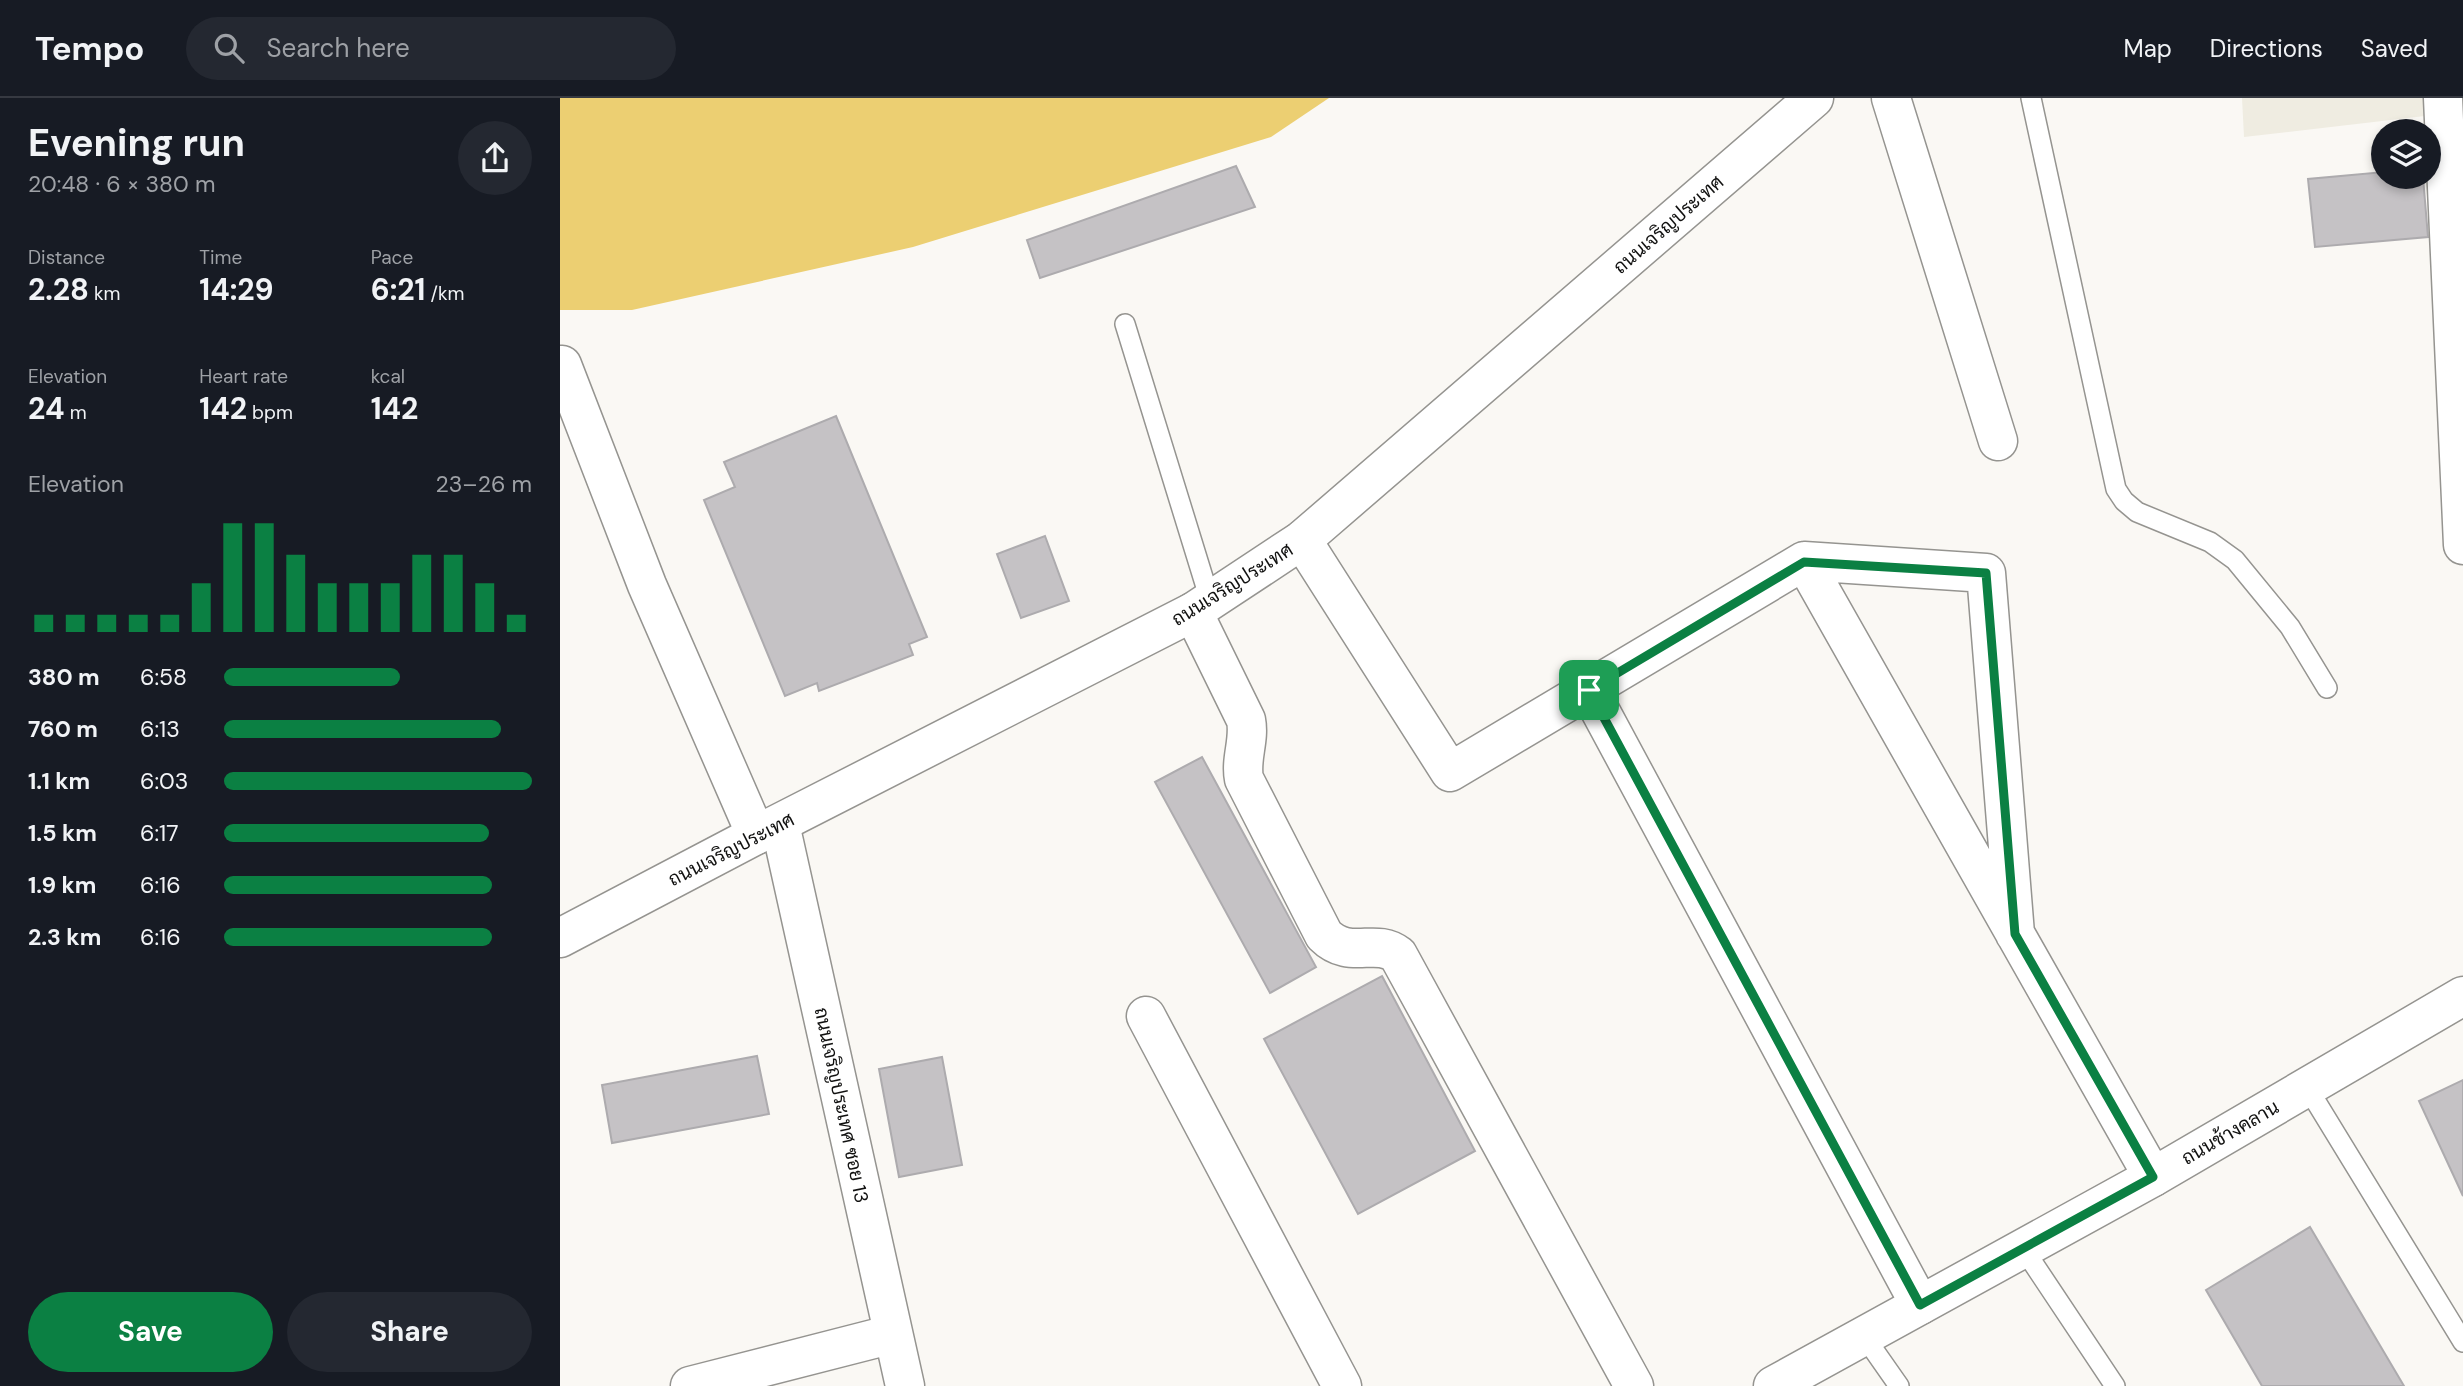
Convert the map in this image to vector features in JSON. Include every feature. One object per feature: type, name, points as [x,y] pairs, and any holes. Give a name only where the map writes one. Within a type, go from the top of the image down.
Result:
[{"type":"street","name":"ถนนเจริญประเทศ","points":[[560,938],[1202,606],[1302,540],[1814,98]]},
{"type":"street","points":[[1891,98],[1998,441]]},
{"type":"street","points":[[2443,98],[2463,545]]},
{"type":"street","name":"ถนนเจริญประเทศ ซอย 13","points":[[562,365],[647,585],[768,830],[905,1386]]},
{"type":"street","points":[[1302,540],[1450,772],[1804,562],[1986,573],[2015,934]]},
{"type":"street","points":[[1804,562],[2153,1177]]},
{"type":"street","points":[[1202,606],[1246,720],[1248,730],[1242,767],[1244,779],[1324,935],[1333,944],[1343,948],[1384,948],[1398,955],[1634,1386]]},
{"type":"street","points":[[1589,690],[1920,1305]]},
{"type":"street","name":"ถนนช้างคลาน","points":[[1773,1386],[2153,1177],[2463,996]]},
{"type":"street","points":[[1146,1016],[1342,1386]]},
{"type":"street","points":[[690,1386],[893,1334]]},
{"type":"lane","points":[[2031,98],[2116,489],[2124,501],[2137,512],[2210,542],[2235,560],[2290,627],[2327,688]]},
{"type":"lane","points":[[1125,324],[1202,606]]},
{"type":"lane","points":[[2307,1087],[2463,1342]]},
{"type":"lane","points":[[2023,1248],[2115,1386]]},
{"type":"lane","points":[[1864,1336],[1899,1386]]},
{"type":"shaded area","points":[[560,98],[1329,98],[1271,137],[913,247],[632,310],[560,310]]},
{"type":"shaded area","points":[[2242,98],[2424,98],[2425,116],[2371,119],[2371,122],[2244,137]]},
{"type":"building","points":[[1236,166],[1255,207],[1040,278],[1027,240]]},
{"type":"building","points":[[2371,173],[2371,189],[2424,189],[2428,237],[2315,247],[2308,179]]},
{"type":"building","points":[[836,416],[927,637],[909,644],[913,655],[819,691],[817,683],[785,696],[704,500],[735,487],[724,462]]},
{"type":"building","points":[[1045,536],[1069,601],[1021,618],[997,554]]},
{"type":"building","points":[[1202,757],[1316,967],[1270,993],[1155,782]]},
{"type":"building","points":[[1382,976],[1475,1151],[1358,1214],[1264,1039]]},
{"type":"building","points":[[757,1056],[769,1114],[612,1143],[602,1085]]},
{"type":"building","points":[[942,1057],[962,1165],[899,1177],[879,1069]]},
{"type":"building","points":[[2463,1080],[2463,1196],[2419,1101]]},
{"type":"building","points":[[2310,1227],[2404,1386],[2262,1386],[2206,1290]]},
{"type":"route","points":[[1804,562],[1986,573],[2015,934],[2153,1177],[1920,1305],[1589,690],[1804,562]]}]
